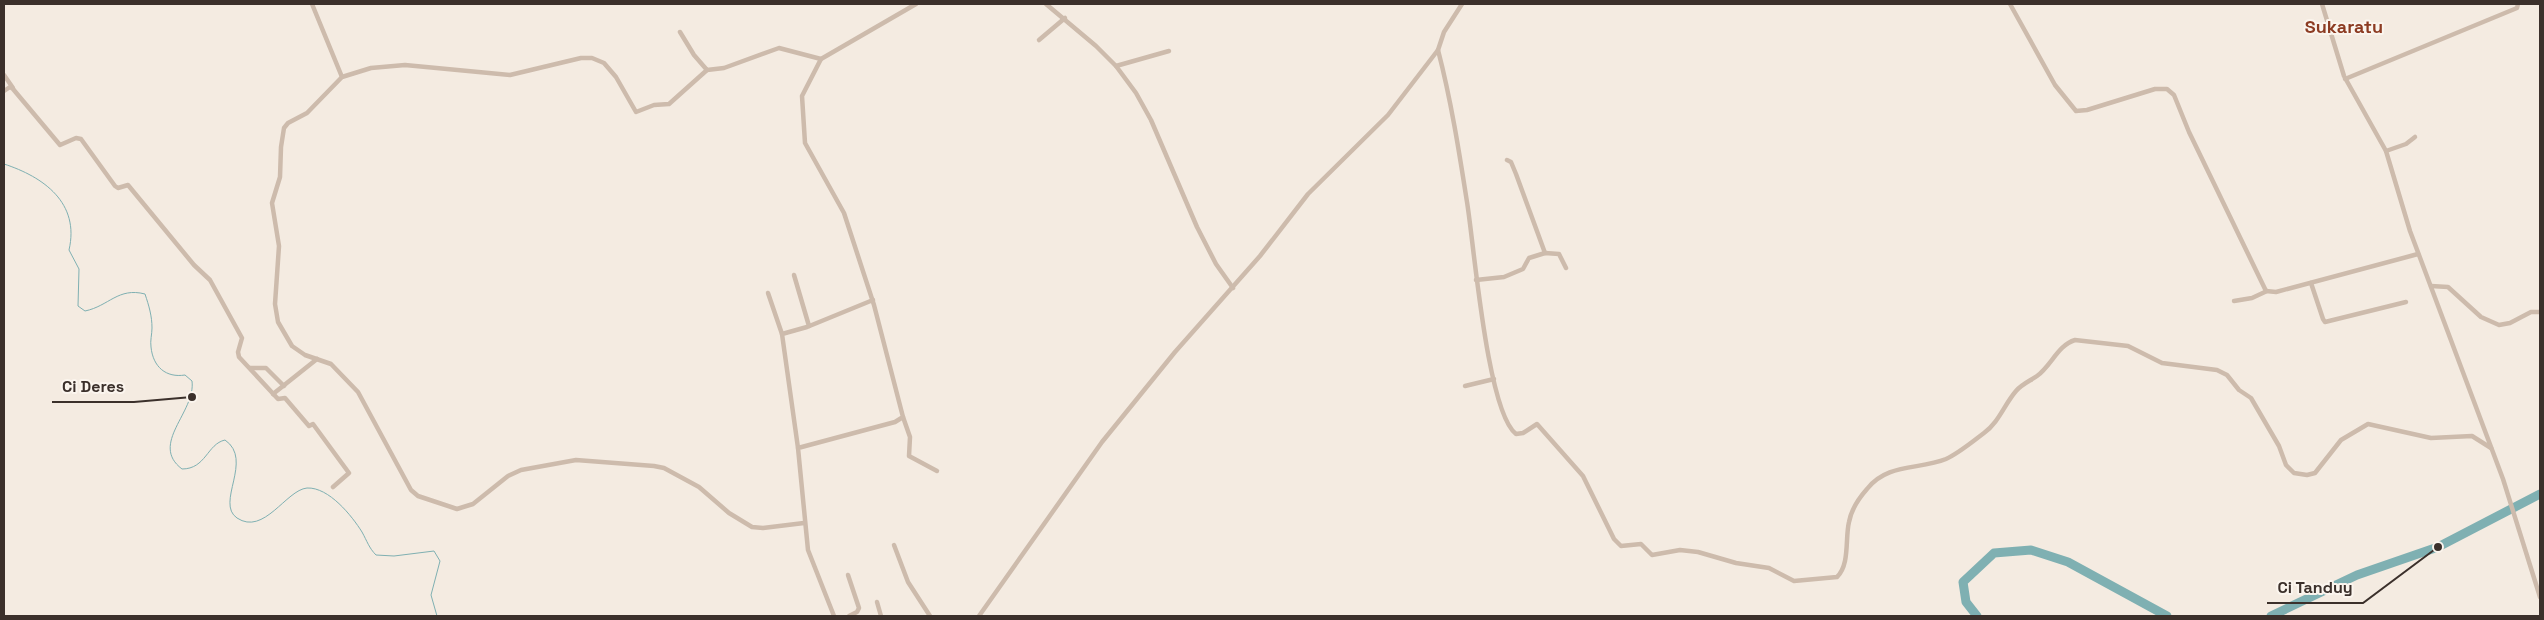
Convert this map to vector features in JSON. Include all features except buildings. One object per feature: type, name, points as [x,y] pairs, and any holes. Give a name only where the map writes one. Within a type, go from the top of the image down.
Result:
[{"type":"street","points":[[312,4],[342,77]]},
{"type":"street","points":[[916,4],[821,59],[802,96],[805,143],[844,213],[873,300],[903,417],[910,437],[909,456],[937,471]]},
{"type":"street","points":[[1046,4],[1065,18],[1116,66],[1151,120],[1197,227],[1216,264],[1233,288]]},
{"type":"street","points":[[978,616],[1102,442],[1175,352],[1233,288],[1308,194],[1388,115],[1438,50],[1444,32],[1462,4]]},
{"type":"street","points":[[2010,4],[2055,85],[2076,111],[2087,110],[2155,89],[2167,89],[2174,95],[2189,132],[2267,291]]},
{"type":"street","points":[[2322,4],[2345,79],[2386,151],[2418,254],[2503,479],[2540,597]]},
{"type":"street","points":[[2345,79],[2517,8],[2518,4]]},
{"type":"street","points":[[1039,40],[1065,18]]},
{"type":"street","points":[[680,32],[694,55],[707,70]]},
{"type":"street","points":[[804,523],[763,528],[752,527],[729,513],[699,487],[664,468],[576,460],[517,471],[469,507],[448,508],[414,493],[397,468],[358,392],[331,364],[292,346],[278,322],[275,304],[279,246],[272,203],[280,177],[284,128],[290,122],[307,113],[342,77],[382,66],[404,65],[510,75],[570,60],[592,58],[602,62],[614,73],[636,112],[654,105],[668,104],[707,70],[724,68],[779,48],[821,59]]},
{"type":"street","points":[[1438,50],[1459,151],[1476,280],[1494,379],[1504,414],[1513,433],[1520,435],[1538,425],[1583,476],[1617,544],[1641,544],[1650,553],[1656,555],[1680,550],[1698,552],[1736,563],[1769,568],[1794,581],[1802,582],[1832,578],[1842,571],[1849,521],[1858,502],[1877,478],[1900,469],[1948,458],[1974,440],[1996,422],[2016,391],[2038,375],[2049,361],[2074,340],[2128,346],[2162,363],[2217,370],[2224,373],[2239,390],[2251,398],[2279,446],[2286,466],[2294,473],[2307,475],[2315,473],[2341,440],[2368,424],[2431,438],[2472,436],[2492,448]]},
{"type":"street","points":[[1116,66],[1169,51]]},
{"type":"street","points":[[4,75],[58,144],[80,138],[115,186],[118,188],[128,184],[194,265],[209,279],[242,338],[238,352],[239,357],[278,399],[285,398],[290,401],[309,426],[313,424],[350,473],[333,487]]},
{"type":"street","points":[[4,92],[10,87],[13,88]]},
{"type":"street","points":[[2386,151],[2406,144],[2415,137]]},
{"type":"street","points":[[1507,160],[1510,162],[1519,182],[1545,253]]},
{"type":"street","points":[[1476,280],[1504,277],[1520,271],[1529,258],[1545,253],[1559,254],[1566,268]]},
{"type":"street","points":[[2234,301],[2252,298],[2267,291],[2276,292],[2418,254]]},
{"type":"street","points":[[794,275],[809,326]]},
{"type":"street","points":[[2311,283],[2322,320],[2326,322],[2406,302]]},
{"type":"street","points":[[2431,286],[2446,286],[2481,317],[2499,325],[2510,323],[2524,315],[2540,312]]},
{"type":"street","points":[[768,292],[782,334],[798,448],[804,523],[810,558],[834,616]]},
{"type":"street","points":[[782,334],[809,326],[873,300]]},
{"type":"street","points":[[274,394],[317,359]]},
{"type":"street","points":[[250,368],[266,368],[284,386]]},
{"type":"street","points":[[1465,386],[1494,379]]},
{"type":"street","points":[[798,448],[895,422],[903,417]]},
{"type":"street","points":[[894,545],[908,582],[930,616]]},
{"type":"street","points":[[2533,576],[2540,574]]},
{"type":"street","points":[[848,575],[858,608],[857,612],[849,616]]},
{"type":"street","points":[[877,602],[881,616]]},
{"type":"waterway","points":[[4,164],[33,176],[56,194],[64,206],[69,219],[71,233],[69,250],[79,269],[78,306],[85,311],[93,309],[120,295],[128,293],[145,294],[151,319],[151,345],[154,360],[166,373],[185,375],[192,381],[191,393],[176,427],[170,449],[173,459],[182,469],[196,465],[214,446],[225,440],[233,448],[236,459],[236,470],[230,502],[231,511],[237,518],[247,522],[256,521],[274,511],[299,491],[307,488],[315,489],[331,497],[346,511],[358,525],[376,555],[394,556],[434,551],[440,561],[431,595],[437,616]]},
{"type":"waterway","points":[[2271,616],[2357,575],[2438,547],[2540,494]]},
{"type":"waterway","points":[[1977,616],[1966,602],[1963,582],[1994,553],[2031,550],[2068,562],[2167,616]]},
{"type":"place","name":"Ci Deres","points":[[192,397]]},
{"type":"place","name":"Ci Tanduy","points":[[2438,547]]},
{"type":"district","name":"Sukaratu","points":[[2344,27]]}]
